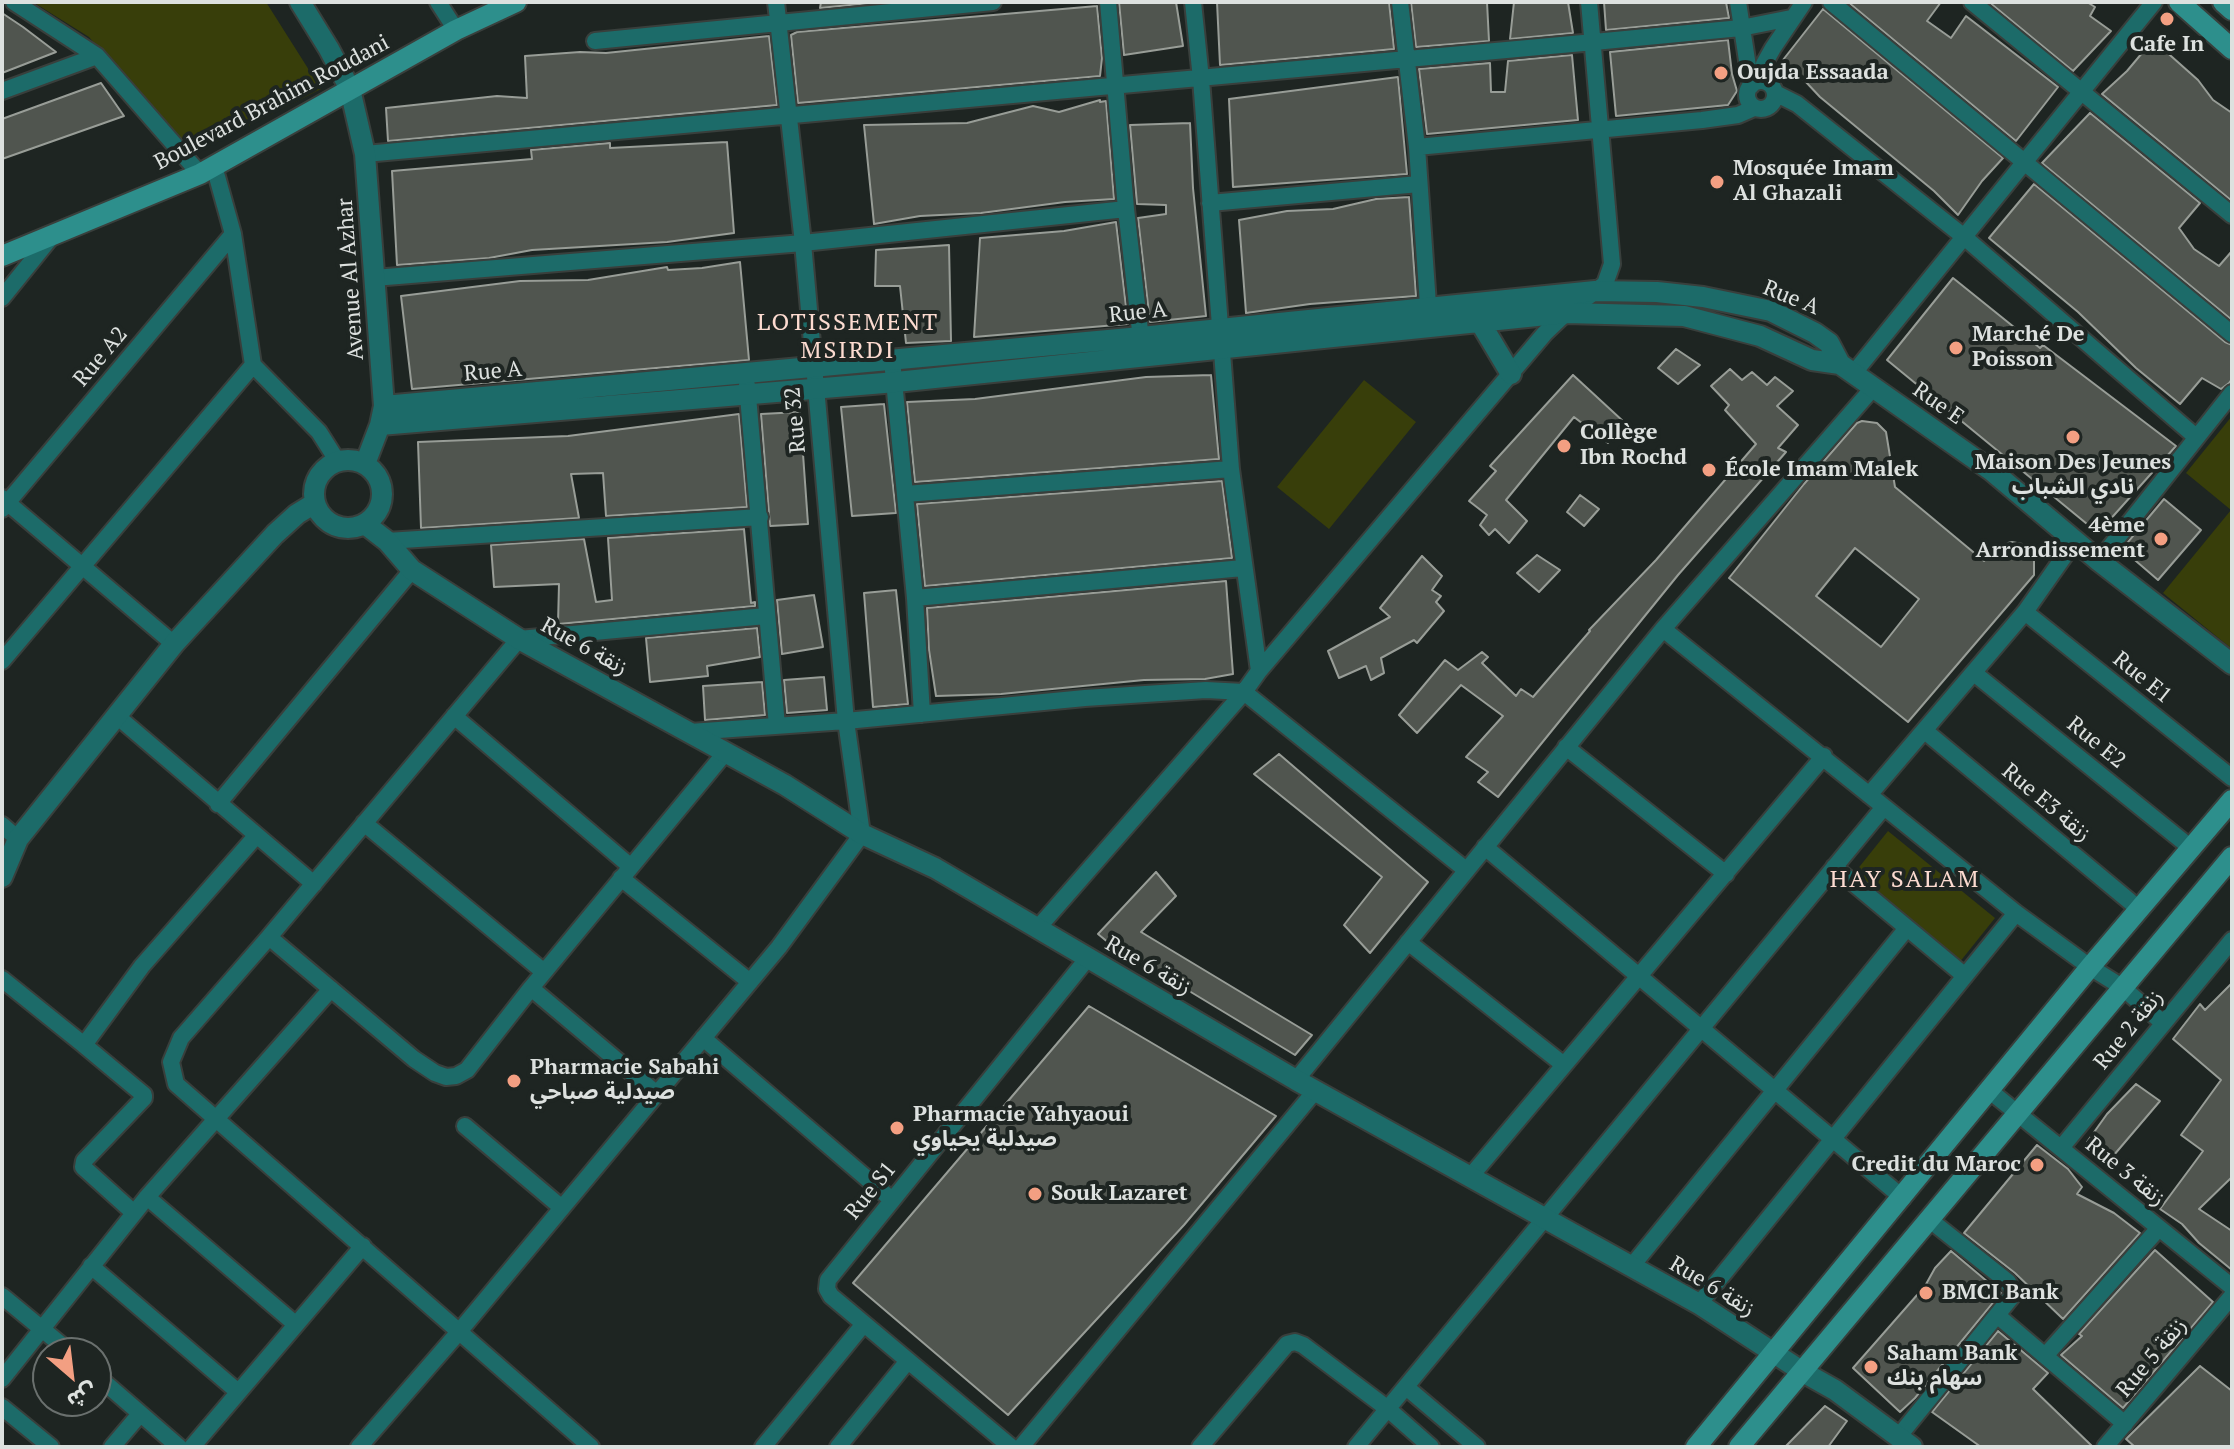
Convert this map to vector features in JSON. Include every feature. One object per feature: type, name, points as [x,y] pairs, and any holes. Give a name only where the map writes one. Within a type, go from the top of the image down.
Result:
[{"type":"main road","name":"Boulevard Brahim Roudani","points":[[2,256],[207,170],[456,30],[516,2]]},
{"type":"main road","points":[[2179,2],[2232,49]]},
{"type":"main road","points":[[2223,2],[2232,10]]},
{"type":"main road","points":[[1696,1447],[2090,967],[2232,800]]},
{"type":"main road","points":[[1739,1447],[2232,857]]},
{"type":"street","points":[[14,2],[97,56],[207,170],[233,234],[253,365],[319,432],[338,462]]},
{"type":"street","name":"Avenue Al Azhar","points":[[300,2],[350,89],[365,154],[382,415],[365,464]]},
{"type":"street","points":[[438,2],[456,30]]},
{"type":"street","name":"Rue 32","points":[[776,2],[803,243],[846,721],[862,834]]},
{"type":"street","points":[[595,41],[778,23],[907,6],[993,2]]},
{"type":"street","points":[[1108,2],[1142,347]]},
{"type":"street","points":[[1193,2],[1231,469],[1259,671]]},
{"type":"street","points":[[1400,2],[1417,147],[1429,318]]},
{"type":"street","points":[[1037,929],[1244,692],[1545,333],[1605,284],[1612,264],[1589,2]]},
{"type":"street","points":[[1738,2],[1741,28],[1756,84]]},
{"type":"street","points":[[1754,108],[1747,98],[1791,18],[1804,2]]},
{"type":"street","points":[[1831,2],[2232,334]]},
{"type":"street","points":[[1972,2],[2232,215]]},
{"type":"street","points":[[1847,369],[1963,236],[2154,2]]},
{"type":"street","points":[[365,154],[1741,28],[1791,18]]},
{"type":"street","points":[[2,91],[97,56]]},
{"type":"street","points":[[1756,84],[1768,83],[1775,93],[1797,104],[1963,236],[2196,437]]},
{"type":"street","points":[[1417,147],[1738,115],[1754,108],[1767,108],[1772,104],[1775,93]]},
{"type":"street","points":[[1210,203],[1419,184]]},
{"type":"street","points":[[374,278],[803,243],[1126,209]]},
{"type":"street","name":"Rue A2","points":[[4,503],[233,234]]},
{"type":"street","points":[[2,298],[52,236]]},
{"type":"street","name":"Rue A","points":[[382,415],[586,388],[746,374],[896,382],[1142,347],[1429,318],[1595,291],[1688,295],[1771,311],[1829,343],[1847,369]]},
{"type":"street","name":"Rue A","points":[[1429,318],[1480,322],[1566,313],[1684,316],[1760,336],[1812,360],[1847,369]]},
{"type":"street","points":[[1480,322],[1511,374]]},
{"type":"street","name":"Rue A","points":[[382,415],[590,409],[748,395],[892,360],[1142,347]]},
{"type":"street","points":[[892,360],[915,598],[922,714]]},
{"type":"street","points":[[2,661],[253,365]]},
{"type":"street","name":"Rue E","points":[[1847,369],[1992,471],[2099,561],[2232,664]]},
{"type":"street","points":[[746,374],[777,726]]},
{"type":"street","points":[[586,388],[590,409]]},
{"type":"street","points":[[1296,1080],[1663,629],[1873,388]]},
{"type":"street","points":[[2099,561],[2232,393]]},
{"type":"street","points":[[347,460],[365,464],[380,482],[380,506],[365,524],[355,527],[335,525],[326,520],[315,503],[314,493],[321,473],[347,460]]},
{"type":"street","points":[[905,494],[1231,469]]},
{"type":"street","points":[[4,503],[174,644]]},
{"type":"street","points":[[2,877],[10,832],[118,717],[174,644],[275,534],[315,503]]},
{"type":"street","points":[[387,541],[760,517]]},
{"type":"street","name":"Rue 6 زنقة","points":[[365,524],[387,541],[412,570],[519,639],[785,785],[862,834],[935,868],[1315,1091],[1699,1304],[1835,1390],[1905,1442]]},
{"type":"street","points":[[1869,795],[2025,612],[2075,541]]},
{"type":"street","points":[[915,598],[1243,568]]},
{"type":"street","points":[[218,804],[412,570]]},
{"type":"street","name":"Rue E1","points":[[2025,612],[2232,778]]},
{"type":"street","points":[[591,1447],[176,1084],[171,1062],[181,1038],[519,639],[766,616]]},
{"type":"street","points":[[1663,629],[2016,913],[2122,987],[2163,1023]]},
{"type":"street","name":"Rue E2","points":[[1974,673],[2191,848]]},
{"type":"street","points":[[690,732],[846,721],[1085,698],[1206,690],[1244,692],[1466,870]]},
{"type":"street","points":[[454,716],[750,982]]},
{"type":"street","points":[[118,717],[314,884]]},
{"type":"street","name":"Rue E3 زنقة","points":[[1925,731],[2139,909]]},
{"type":"street","points":[[1566,747],[1726,874]]},
{"type":"street","points":[[269,937],[414,1059],[435,1073],[446,1077],[456,1076],[467,1070],[725,753]]},
{"type":"street","points":[[1470,1177],[1824,756]]},
{"type":"street","points":[[1356,1447],[1884,807]]},
{"type":"street","points":[[364,823],[544,972]]},
{"type":"street","points":[[359,1447],[458,1333],[779,947],[862,834]]},
{"type":"street","points":[[84,1045],[142,966],[256,836]]},
{"type":"street","points":[[1485,847],[1903,1198]]},
{"type":"street","points":[[1834,867],[1965,976]]},
{"type":"street","points":[[1699,1304],[2016,913]]},
{"type":"street","points":[[1631,1267],[1907,928]]},
{"type":"street","name":"Rue 2 زنقة","points":[[2061,1148],[2232,940]]},
{"type":"street","points":[[1408,942],[1564,1065]]},
{"type":"street","name":"Rue S1","points":[[1002,1444],[831,1296],[827,1289],[828,1280],[1087,959]]},
{"type":"street","points":[[2,979],[144,1095],[84,1161],[83,1167],[134,1213]]},
{"type":"street","points":[[531,988],[657,1094]]},
{"type":"street","points":[[2,1379],[147,1197],[331,989]]},
{"type":"street","points":[[703,1038],[892,1200]]},
{"type":"street","points":[[1021,1447],[1315,1091]]},
{"type":"street","name":"Rue 3 زنقة","points":[[1990,1091],[2232,1287]]},
{"type":"street","points":[[465,1126],[562,1208]]},
{"type":"street","points":[[147,1197],[294,1323]]},
{"type":"street","points":[[1905,1442],[2014,1294],[2012,1286],[1930,1220]]},
{"type":"street","points":[[2045,1356],[2159,1228]]},
{"type":"street","points":[[192,1447],[294,1323],[363,1246]]},
{"type":"street","points":[[91,1266],[237,1391]]},
{"type":"street","points":[[2,1296],[53,1337]]},
{"type":"street","name":"Rue 5 زنقة","points":[[2114,1444],[2125,1424],[2232,1296]]},
{"type":"street","points":[[1998,1316],[2125,1424]]},
{"type":"street","points":[[763,1447],[863,1325]]},
{"type":"street","points":[[1200,1447],[1287,1344],[1303,1345],[1388,1409],[1431,1447]]},
{"type":"street","points":[[838,1447],[907,1362]]},
{"type":"street","points":[[1406,1387],[1477,1447]]},
{"type":"street","points":[[112,1389],[179,1447]]},
{"type":"street","points":[[2,1407],[51,1447]]},
{"type":"street","points":[[112,1447],[140,1414]]},
{"type":"green space","points":[[33,2],[266,2],[321,89],[189,156],[89,37]]},
{"type":"green space","points":[[1364,380],[1416,422],[1329,529],[1277,487]]},
{"type":"green space","points":[[2232,416],[2232,649],[2163,593],[2231,510],[2186,473]]},
{"type":"green space","points":[[1888,831],[1995,918],[1959,963],[1852,876]]},
{"type":"building","points":[[821,2],[880,2],[820,8]]},
{"type":"building","points":[[1119,2],[1176,2],[1183,46],[1124,55]]},
{"type":"building","points":[[1217,2],[1389,2],[1394,49],[1220,65]]},
{"type":"building","points":[[1411,2],[1487,2],[1489,41],[1416,47]]},
{"type":"building","points":[[1514,2],[1568,2],[1573,33],[1510,39]]},
{"type":"building","points":[[1604,2],[1726,2],[1729,18],[1606,30]]},
{"type":"building","points":[[1848,2],[1941,2],[1927,21],[1951,38],[1966,16],[2058,87],[2016,141]]},
{"type":"building","points":[[1989,2],[2087,2],[2095,7],[2090,16],[2111,31],[2073,71]]},
{"type":"building","points":[[1097,6],[1102,58],[1100,76],[798,103],[791,35],[797,32]]},
{"type":"building","points":[[1823,9],[2003,158],[1958,215],[1805,81],[1779,65]]},
{"type":"building","points":[[2,13],[23,27],[56,52],[2,73]]},
{"type":"building","points":[[769,36],[777,105],[388,141],[386,108],[497,96],[527,98],[525,56],[606,53]]},
{"type":"building","points":[[1728,40],[1737,91],[1728,105],[1616,116],[1610,52]]},
{"type":"building","points":[[2153,40],[2198,80],[2213,100],[2232,113],[2232,201],[2102,94]]},
{"type":"building","points":[[1572,55],[1578,120],[1427,134],[1419,69],[1490,63],[1491,92],[1505,92],[1508,61]]},
{"type":"building","points":[[1398,77],[1407,174],[1233,187],[1229,99]]},
{"type":"building","points":[[101,83],[124,116],[2,159],[2,119]]},
{"type":"building","points":[[1106,101],[1114,199],[920,216],[874,224],[864,125],[967,123],[1033,106],[1059,112]]},
{"type":"building","points":[[2090,113],[2200,203],[2179,228],[2194,249],[2219,266],[2232,251],[2232,320],[2042,163]]},
{"type":"building","points":[[1190,123],[1206,316],[1150,322],[1138,218],[1166,214],[1166,205],[1137,204],[1130,125]]},
{"type":"building","points":[[727,142],[734,233],[667,242],[532,250],[489,258],[397,265],[392,171],[532,159],[531,150],[610,143],[610,148]]},
{"type":"building","points":[[2034,184],[2232,345],[2232,379],[2229,383],[2221,389],[2202,378],[2180,404],[2136,368],[2078,312],[1989,238]]},
{"type":"building","points":[[1409,197],[1416,296],[1310,304],[1246,313],[1239,220],[1287,211],[1333,209],[1376,199]]},
{"type":"building","points":[[1116,222],[1128,324],[974,337],[980,238],[1064,231]]},
{"type":"building","points":[[949,245],[951,341],[906,343],[900,286],[875,286],[876,250]]},
{"type":"building","points":[[740,262],[749,360],[412,389],[401,296],[520,281],[588,280],[667,267],[668,270],[702,268]]},
{"type":"building","name":"Maison Des Jeunes نادي الشباب","points":[[1953,278],[2040,348],[2043,345],[2176,446],[2098,533],[1887,360]]},
{"type":"building","points":[[1676,349],[1700,365],[1678,384],[1658,368]]},
{"type":"building","points":[[1730,369],[1742,380],[1752,372],[1767,385],[1775,377],[1793,391],[1777,406],[1798,425],[1778,448],[1786,452],[1678,575],[1498,797],[1478,782],[1488,772],[1466,757],[1503,716],[1461,685],[1417,733],[1399,715],[1445,660],[1458,670],[1482,652],[1488,657],[1482,663],[1516,696],[1521,689],[1533,697],[1756,444],[1725,410],[1729,405],[1711,386]]},
{"type":"building","points":[[1211,375],[1219,459],[915,482],[907,402],[975,399],[1146,377]]},
{"type":"building","points":[[1573,375],[1624,422],[1608,443],[1574,417],[1506,500],[1527,521],[1509,543],[1495,529],[1489,535],[1480,525],[1487,515],[1469,501],[1496,471],[1490,466]]},
{"type":"building","points":[[884,404],[896,513],[852,516],[841,407]]},
{"type":"building","points":[[800,412],[808,524],[770,526],[761,414]]},
{"type":"building","points":[[739,414],[747,507],[606,516],[603,473],[571,474],[579,518],[421,528],[418,442],[568,436]]},
{"type":"building","points":[[1857,423],[1877,423],[1886,432],[1895,487],[1984,561],[2000,545],[2012,542],[2027,545],[2034,560],[2034,575],[1908,722],[1729,578]],"holes":[[[1855,548],[1919,599],[1881,647],[1816,596]]]},
{"type":"building","points":[[1222,481],[1232,558],[925,586],[917,504]]},
{"type":"building","points":[[1580,495],[1599,509],[1584,526],[1567,512]]},
{"type":"building","name":"4ème Arrondissement","points":[[2164,499],[2201,530],[2158,580],[2122,549]]},
{"type":"building","points":[[744,529],[751,603],[755,602],[755,606],[558,624],[559,584],[494,587],[491,545],[584,539],[596,602],[612,600],[608,538]]},
{"type":"building","points":[[1537,555],[1560,570],[1539,592],[1517,573]]},
{"type":"building","points":[[1422,556],[1442,576],[1432,590],[1441,596],[1436,602],[1444,611],[1417,643],[1414,640],[1381,658],[1384,673],[1371,680],[1366,666],[1339,678],[1328,651],[1390,617],[1380,608]]},
{"type":"building","points":[[1226,581],[1233,674],[1205,679],[1144,680],[1001,694],[936,696],[927,608]]},
{"type":"building","points":[[896,590],[908,704],[873,707],[864,593]]},
{"type":"building","points":[[814,595],[823,647],[782,654],[777,600]]},
{"type":"building","points":[[757,628],[760,657],[707,666],[708,676],[650,682],[646,638]]},
{"type":"building","points":[[824,677],[827,710],[787,713],[784,680]]},
{"type":"building","points":[[762,682],[765,715],[705,720],[703,686]]},
{"type":"building","points":[[1279,754],[1428,882],[1370,953],[1344,925],[1382,877],[1254,774]]},
{"type":"building","points":[[1156,872],[1176,896],[1141,932],[1312,1035],[1295,1055],[1123,951],[1121,953],[1098,934]]},
{"type":"building","points":[[2232,983],[2232,1177],[2199,1209],[2232,1231],[2232,1270],[2199,1243],[2182,1224],[2160,1209],[2203,1151],[2181,1135],[2221,1080],[2173,1039],[2200,1004],[2205,1010]]},
{"type":"building","name":"Souk Lazaret","points":[[1089,1006],[1276,1116],[1184,1225],[1008,1415],[853,1283]]},
{"type":"building","points":[[2136,1084],[2160,1101],[2108,1162],[2087,1142],[2107,1114]]},
{"type":"building","points":[[2037,1145],[2068,1169],[2082,1187],[2077,1194],[2114,1213],[2140,1233],[2063,1319],[2015,1273],[1964,1233]]},
{"type":"building","points":[[2155,1250],[2213,1302],[2123,1408],[2061,1355],[2082,1336],[2079,1334]]},
{"type":"building","points":[[1951,1251],[2001,1293],[1900,1412],[1853,1368],[1925,1286],[1935,1268]]},
{"type":"building","points":[[1998,1331],[2048,1373],[2033,1389],[2093,1447],[1981,1447],[1932,1412]]},
{"type":"building","points":[[2200,1366],[2232,1391],[2232,1447],[2135,1447],[2126,1439]]},
{"type":"building","points":[[1825,1406],[1847,1421],[1828,1447],[1785,1447]]},
{"type":"place","name":"Cafe In","points":[[2167,19]]},
{"type":"place","name":"Oujda Essaada","points":[[1721,73]]},
{"type":"place","name":"Mosquée Imam Al Ghazali","points":[[1717,182]]},
{"type":"place","name":"Marché De Poisson","points":[[1956,348]]},
{"type":"place","name":"Maison Des Jeunes نادي الشباب","points":[[2073,437]]},
{"type":"place","name":"Collège Ibn Rochd","points":[[1564,446]]},
{"type":"place","name":"École Imam Malek","points":[[1709,470]]},
{"type":"place","name":"4ème Arrondissement","points":[[2161,539]]},
{"type":"place","name":"Pharmacie Sabahi صيدلية صباحي","points":[[514,1081]]},
{"type":"place","name":"Pharmacie Yahyaoui صيدلية يحياوي","points":[[897,1128]]},
{"type":"place","name":"Credit du Maroc","points":[[2037,1165]]},
{"type":"place","name":"Souk Lazaret","points":[[1035,1194]]},
{"type":"place","name":"BMCI Bank","points":[[1926,1293]]},
{"type":"place","name":"Saham Bank سهام بنك","points":[[1871,1367]]},
{"type":"district","name":"LOTISSEMENT MSIRDI","points":[[848,337]]},
{"type":"district","name":"HAY SALAM","points":[[1905,880]]}]
